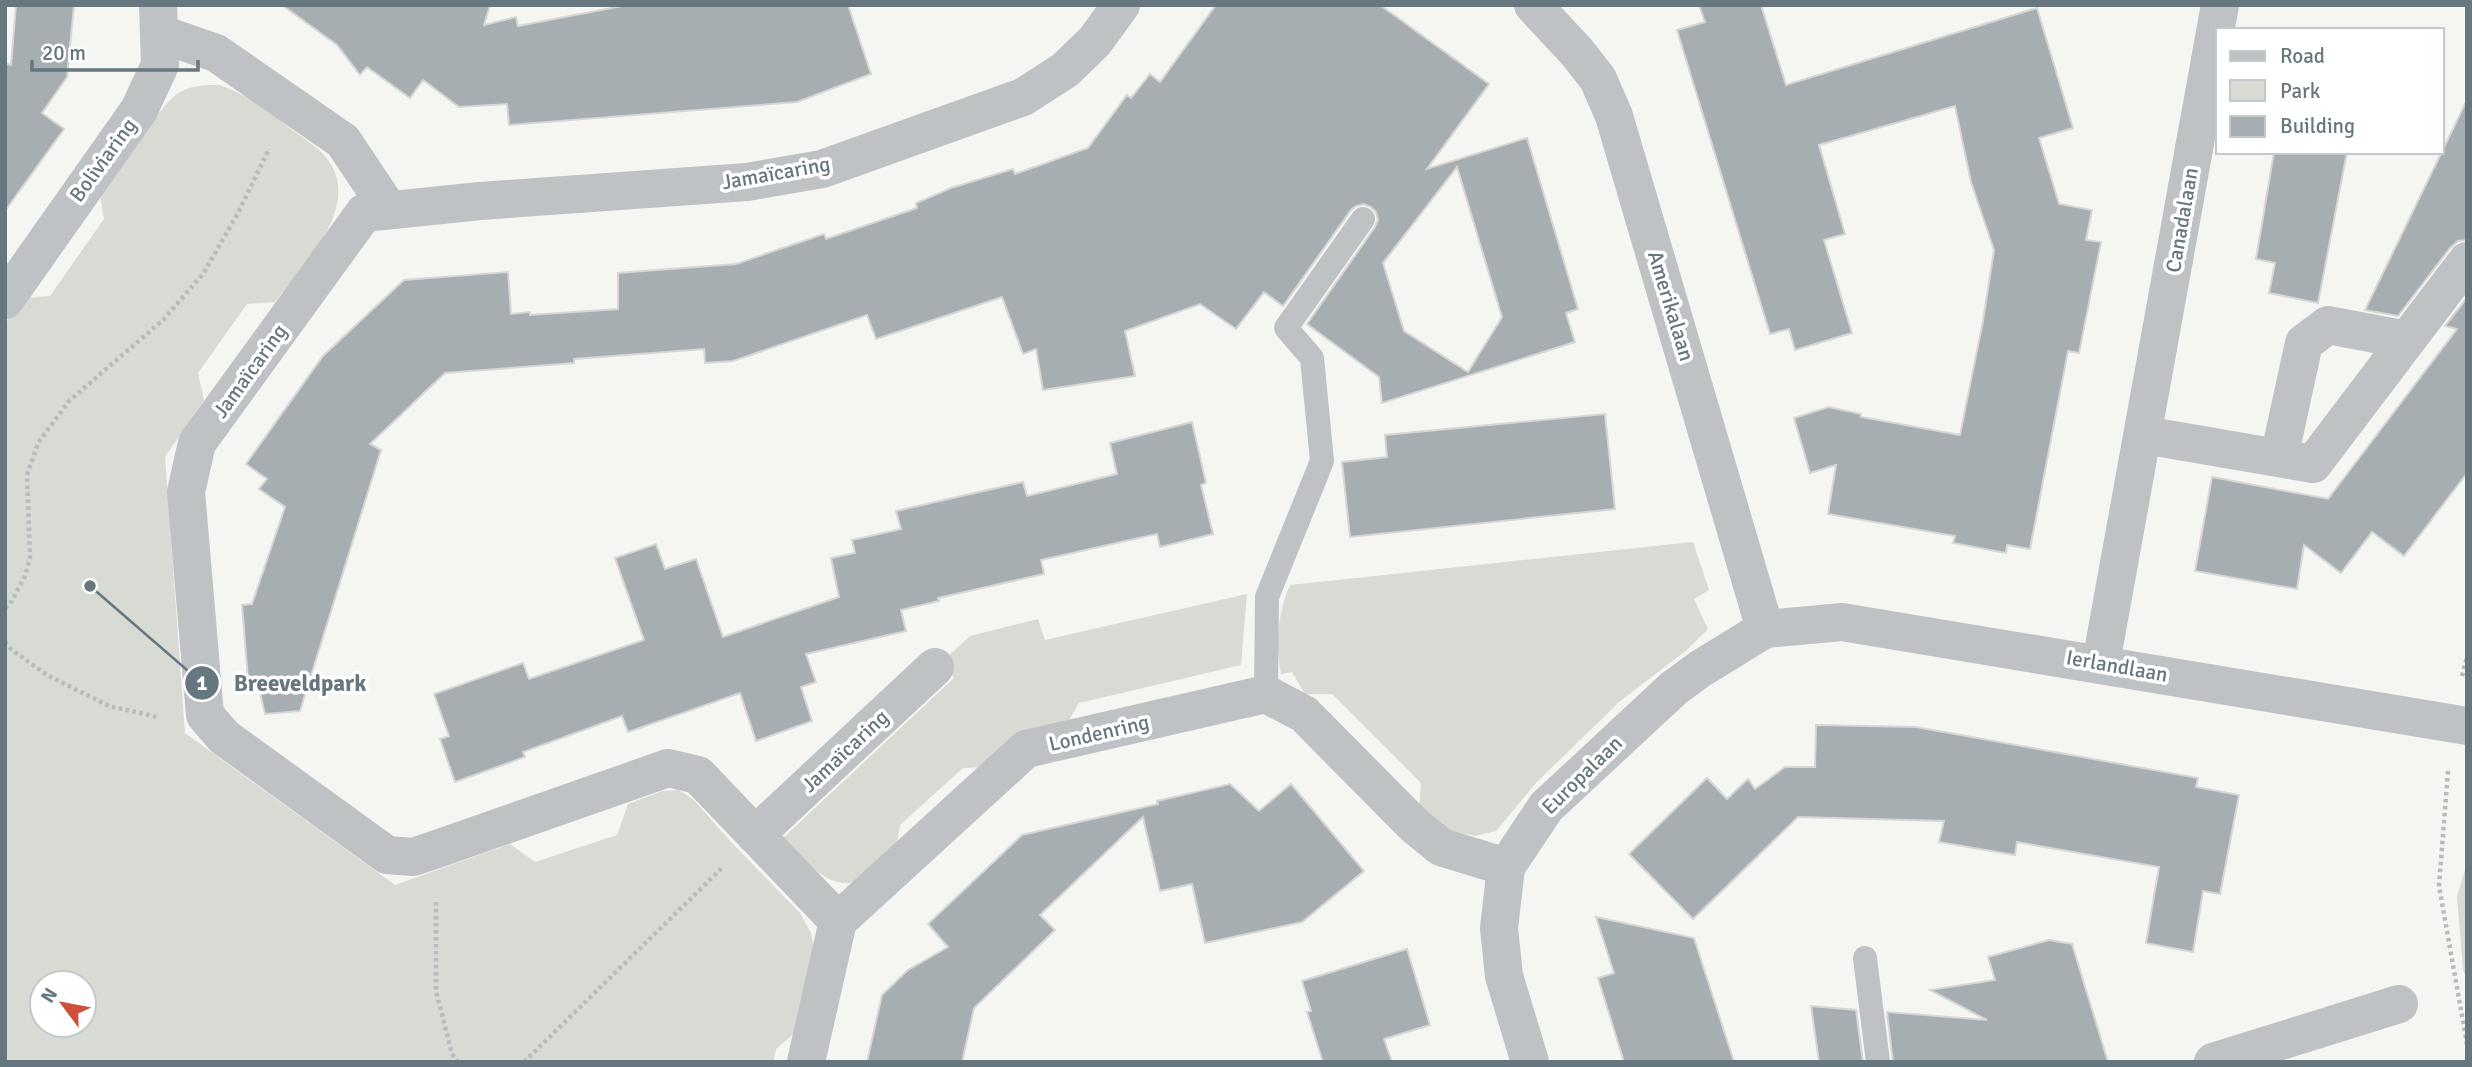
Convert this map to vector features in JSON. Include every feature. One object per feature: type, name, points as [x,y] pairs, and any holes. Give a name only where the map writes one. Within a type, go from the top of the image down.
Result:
[{"type":"street","name":"Jamaïcaring","points":[[205,715],[186,492],[197,443],[364,213],[480,201],[747,182],[822,169],[1023,97],[1065,70],[1095,41],[1121,5]]},
{"type":"street","name":"Amerikalaan","points":[[1533,5],[1598,79],[1614,116],[1765,629]]},
{"type":"street","name":"Canadalaan","points":[[2101,663],[2220,5]]},
{"type":"street","points":[[160,20],[216,53],[343,141],[389,210]]},
{"type":"street","name":"Boliviaring","points":[[5,300],[139,110],[160,65],[160,20]]},
{"type":"street","points":[[2144,435],[2313,464],[2467,261]]},
{"type":"street","points":[[2280,458],[2304,343],[2328,325],[2407,340]]},
{"type":"street","name":"Ierlandlaan","points":[[1765,629],[1842,622],[2101,663],[2459,725]]},
{"type":"street","name":"Europalaan","points":[[1530,1062],[1504,976],[1500,928],[1506,867],[1546,807],[1674,688],[1765,629]]},
{"type":"street","name":"Jamaïcaring","points":[[755,835],[935,667]]},
{"type":"street","points":[[1266,694],[1304,714],[1414,825],[1441,847],[1506,867]]},
{"type":"street","name":"Londenring","points":[[838,920],[1026,749],[1266,694]]},
{"type":"street","points":[[205,715],[224,737],[387,855],[413,857],[668,768],[698,775],[838,920],[806,1062]]},
{"type":"street","points":[[2213,1062],[2399,1004]]},
{"type":"lane","points":[[1266,694],[1267,597],[1322,461],[1312,358],[1286,328],[1363,219]]},
{"type":"lane","points":[[1865,958],[1878,1062]]},
{"type":"path","points":[[5,608],[10,604],[25,576],[30,558],[27,475],[38,443],[69,401],[163,320],[203,274],[293,106]]},
{"type":"path","points":[[5,642],[47,675],[109,706],[159,717],[205,715]]},
{"type":"path","points":[[2467,657],[2439,887],[2467,1044]]},
{"type":"path","points":[[524,1062],[755,835]]},
{"type":"path","points":[[438,849],[436,991],[452,1054],[458,1062]]},
{"type":"green space","points":[[219,85],[258,104],[319,150],[332,166],[338,184],[332,220],[311,256],[275,302],[247,304],[198,373],[204,400],[165,457],[185,733],[395,885],[510,844],[535,862],[617,835],[628,804],[662,791],[679,790],[694,800],[800,913],[811,933],[814,949],[798,1030],[776,1049],[773,1062],[5,1062],[5,324],[24,298],[50,296],[104,219],[100,195],[139,138],[173,97],[196,86]]},
{"type":"green space","points":[[1693,542],[1709,590],[1694,599],[1708,629],[1688,649],[1619,702],[1536,783],[1496,831],[1475,836],[1443,829],[1419,808],[1421,783],[1332,694],[1305,694],[1292,672],[1281,674],[1279,628],[1290,585]]},
{"type":"green space","points":[[1247,594],[1241,665],[1079,703],[1067,724],[984,767],[963,768],[900,825],[892,853],[864,878],[850,883],[826,877],[804,859],[784,837],[954,678],[942,662],[970,636],[1038,619],[1045,640]]},
{"type":"green space","points":[[2467,863],[2467,982],[2463,969],[2457,897]]},
{"type":"building","points":[[16,5],[74,5],[67,77],[42,113],[64,129],[5,211],[5,63],[11,65]]},
{"type":"building","points":[[282,5],[490,5],[484,25],[516,17],[518,26],[627,5],[848,5],[871,74],[797,102],[509,125],[507,104],[459,107],[423,80],[410,98],[367,67],[360,75],[337,45]]},
{"type":"building","points":[[1216,5],[1380,5],[1489,84],[1427,169],[1527,138],[1578,309],[1566,313],[1575,342],[1382,403],[1379,377],[1307,324],[1375,227],[1378,220],[1376,212],[1364,204],[1351,210],[1283,306],[1264,292],[1236,329],[1200,304],[1125,331],[1135,376],[1043,390],[1036,349],[1023,354],[1002,297],[876,339],[867,315],[733,361],[705,363],[704,349],[445,373],[370,444],[381,450],[300,711],[265,714],[257,680],[248,679],[242,605],[252,604],[285,507],[259,489],[267,479],[246,464],[323,356],[404,280],[508,272],[511,314],[618,309],[618,273],[736,264],[824,234],[826,239],[917,208],[916,203],[951,188],[1013,169],[1015,174],[1088,148],[1127,95],[1131,98],[1150,74],[1160,82]],"holes":[[[1457,167],[1502,317],[1468,372],[1404,331],[1383,263]]]},
{"type":"building","points":[[1699,5],[1761,5],[1786,85],[2037,8],[2073,128],[2039,138],[2059,204],[2092,210],[2086,240],[2101,242],[2079,353],[2068,351],[2030,549],[2007,545],[2006,553],[1953,543],[1955,536],[1828,514],[1836,465],[1810,473],[1794,418],[1829,407],[1861,414],[1861,417],[1960,435],[1994,250],[1971,182],[1955,106],[1819,145],[1845,234],[1824,240],[1852,333],[1795,350],[1789,329],[1770,334],[1677,30],[1705,22]]},
{"type":"building","points":[[2467,100],[2467,240],[2458,241],[2450,248],[2398,316],[2365,310],[2441,154],[2444,154],[2444,147]]},
{"type":"building","points":[[2274,154],[2347,154],[2318,303],[2269,293],[2275,263],[2256,259]]},
{"type":"building","points":[[2467,298],[2467,473],[2404,556],[2372,532],[2341,573],[2304,545],[2297,589],[2195,571],[2212,477],[2328,499],[2457,329],[2445,326]]},
{"type":"building","points":[[1605,414],[1615,509],[1350,537],[1342,462],[1387,457],[1385,435]]},
{"type":"building","points":[[1192,422],[1206,483],[1201,485],[1213,534],[1160,547],[1157,534],[1041,560],[1044,574],[938,598],[939,601],[901,610],[906,631],[806,654],[816,682],[801,687],[812,721],[756,741],[740,693],[628,732],[622,716],[523,752],[525,757],[455,782],[440,739],[449,736],[434,694],[523,663],[529,679],[644,640],[615,558],[656,544],[665,569],[696,559],[723,637],[839,597],[831,558],[855,553],[852,540],[901,529],[896,511],[1023,482],[1027,496],[1117,474],[1110,443]]},
{"type":"building","points":[[1816,725],[1916,727],[2198,778],[2196,787],[2239,795],[2220,894],[2203,891],[2193,952],[2146,943],[2159,867],[2017,842],[2015,855],[1939,842],[1944,821],[1798,817],[1693,919],[1629,854],[1707,778],[1727,799],[1748,779],[1755,789],[1785,767],[1815,767]]},
{"type":"building","points":[[1230,784],[1259,811],[1291,784],[1364,871],[1302,922],[1205,943],[1192,884],[1160,891],[1143,817],[1040,915],[1055,930],[974,1008],[962,1062],[867,1062],[882,995],[908,970],[948,947],[928,924],[1022,835],[1158,804],[1157,801]]},
{"type":"building","points":[[1596,917],[1694,938],[1734,1062],[1624,1062],[1598,978],[1614,973]]},
{"type":"building","points":[[2049,940],[2072,944],[2108,1062],[1893,1062],[1887,1012],[1987,1020],[1930,990],[1995,980],[1988,957]]},
{"type":"building","points":[[1407,949],[1430,1025],[1384,1039],[1392,1062],[1323,1062],[1307,1012],[1311,1011],[1302,981]]},
{"type":"building","points":[[1811,1006],[1856,1010],[1863,1062],[1819,1062]]},
{"type":"place","name":"Breeveldpark","points":[[90,586]]}]
